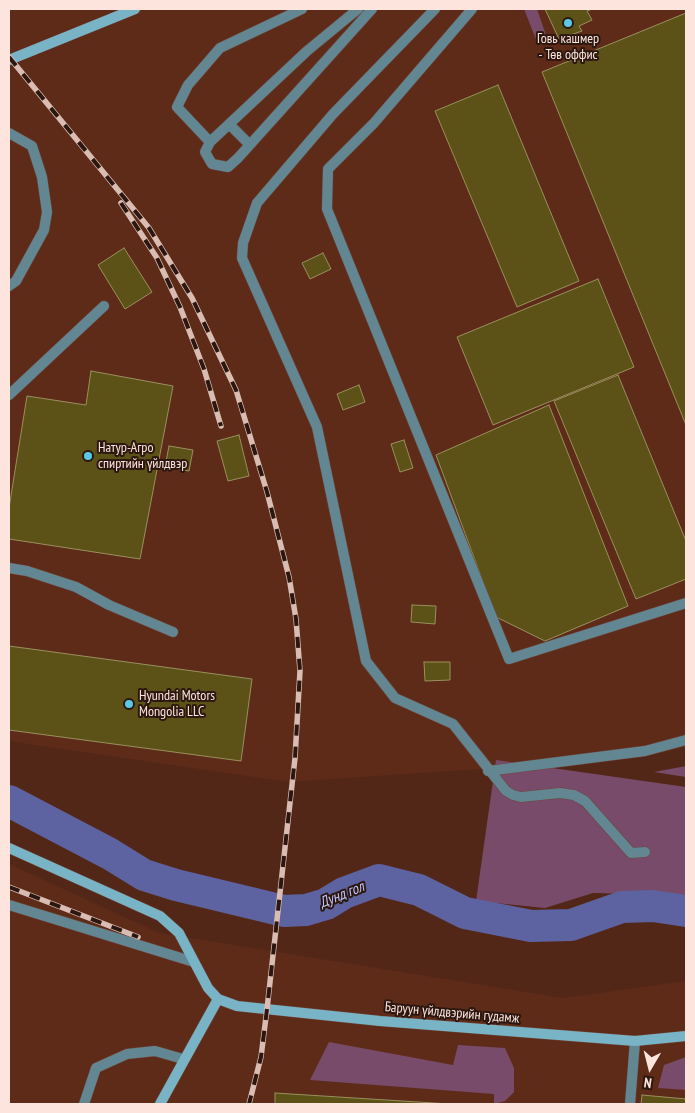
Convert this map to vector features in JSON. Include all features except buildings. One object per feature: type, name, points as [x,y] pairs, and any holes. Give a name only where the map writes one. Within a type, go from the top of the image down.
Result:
[{"type":"street","points":[[9,60],[135,9]]},
{"type":"street","points":[[210,142],[177,107],[188,85],[220,48],[302,9]]},
{"type":"street","points":[[358,9],[307,51],[210,142],[205,152],[212,164],[228,167],[372,9]]},
{"type":"street","points":[[435,9],[333,114],[257,203],[243,243],[242,258],[317,428],[366,661],[395,698],[453,724],[488,771],[506,791],[513,795],[574,794],[584,801],[631,853],[645,852]]},
{"type":"street","points":[[472,9],[374,123],[328,169],[327,209],[509,659],[686,603]]},
{"type":"street","points":[[229,124],[249,144]]},
{"type":"street","points":[[9,133],[32,146],[42,177],[47,212],[44,230],[16,281],[9,286]]},
{"type":"street","points":[[9,395],[104,306]]},
{"type":"street","points":[[9,568],[27,570],[76,587],[109,605],[173,632]]},
{"type":"street","points":[[488,771],[645,751],[686,740]]},
{"type":"street","points":[[9,848],[160,916],[179,933],[208,988],[218,998],[160,1104]]},
{"type":"street","points":[[9,904],[194,962]]},
{"type":"street","name":"Баруун үйлдвэрийн гудамж","points":[[218,998],[237,1006],[380,1021],[635,1041],[686,1036]]},
{"type":"street","points":[[630,1104],[635,1041]]},
{"type":"street","points":[[84,1104],[96,1068],[127,1054],[155,1051],[183,1059]]},
{"type":"shaded area","points":[[9,9],[686,9],[686,747],[639,758],[288,782],[9,741]]},
{"type":"shaded area","points":[[524,9],[537,9],[548,41],[537,42]]},
{"type":"shaded area","points":[[496,760],[686,787],[686,895],[593,893],[545,908],[476,901]]},
{"type":"shaded area","points":[[686,766],[686,777],[654,772]]},
{"type":"shaded area","points":[[9,864],[159,933],[563,998],[686,981],[686,1104],[9,1104]]},
{"type":"shaded area","points":[[329,1042],[453,1065],[458,1045],[505,1048],[514,1068],[514,1092],[505,1101],[494,1104],[494,1094],[310,1080]]},
{"type":"shaded area","points":[[686,1057],[686,1090],[658,1088],[664,1065]]},
{"type":"waterway","name":"Дунд гол","points":[[9,801],[110,854],[144,875],[176,885],[284,911],[306,910],[326,904],[344,893],[379,880],[419,890],[465,913],[531,926],[571,925],[622,907],[653,906],[686,911]]},
{"type":"railway","points":[[9,57],[149,228],[192,298],[236,390],[267,492],[289,577],[296,619],[300,671],[295,758],[261,1057],[249,1104]]},
{"type":"railway","points":[[121,203],[157,258],[180,307],[204,369],[221,426]]},
{"type":"railway","points":[[9,887],[138,937]]},
{"type":"place","name":"Говь кашмер - Төв оффис","points":[[568,23]]},
{"type":"place","name":"Натур-Агро спиртийн үйлдвэр","points":[[88,456]]},
{"type":"place","name":"Hyundai Motors Mongolia LLC","points":[[129,704]]}]
